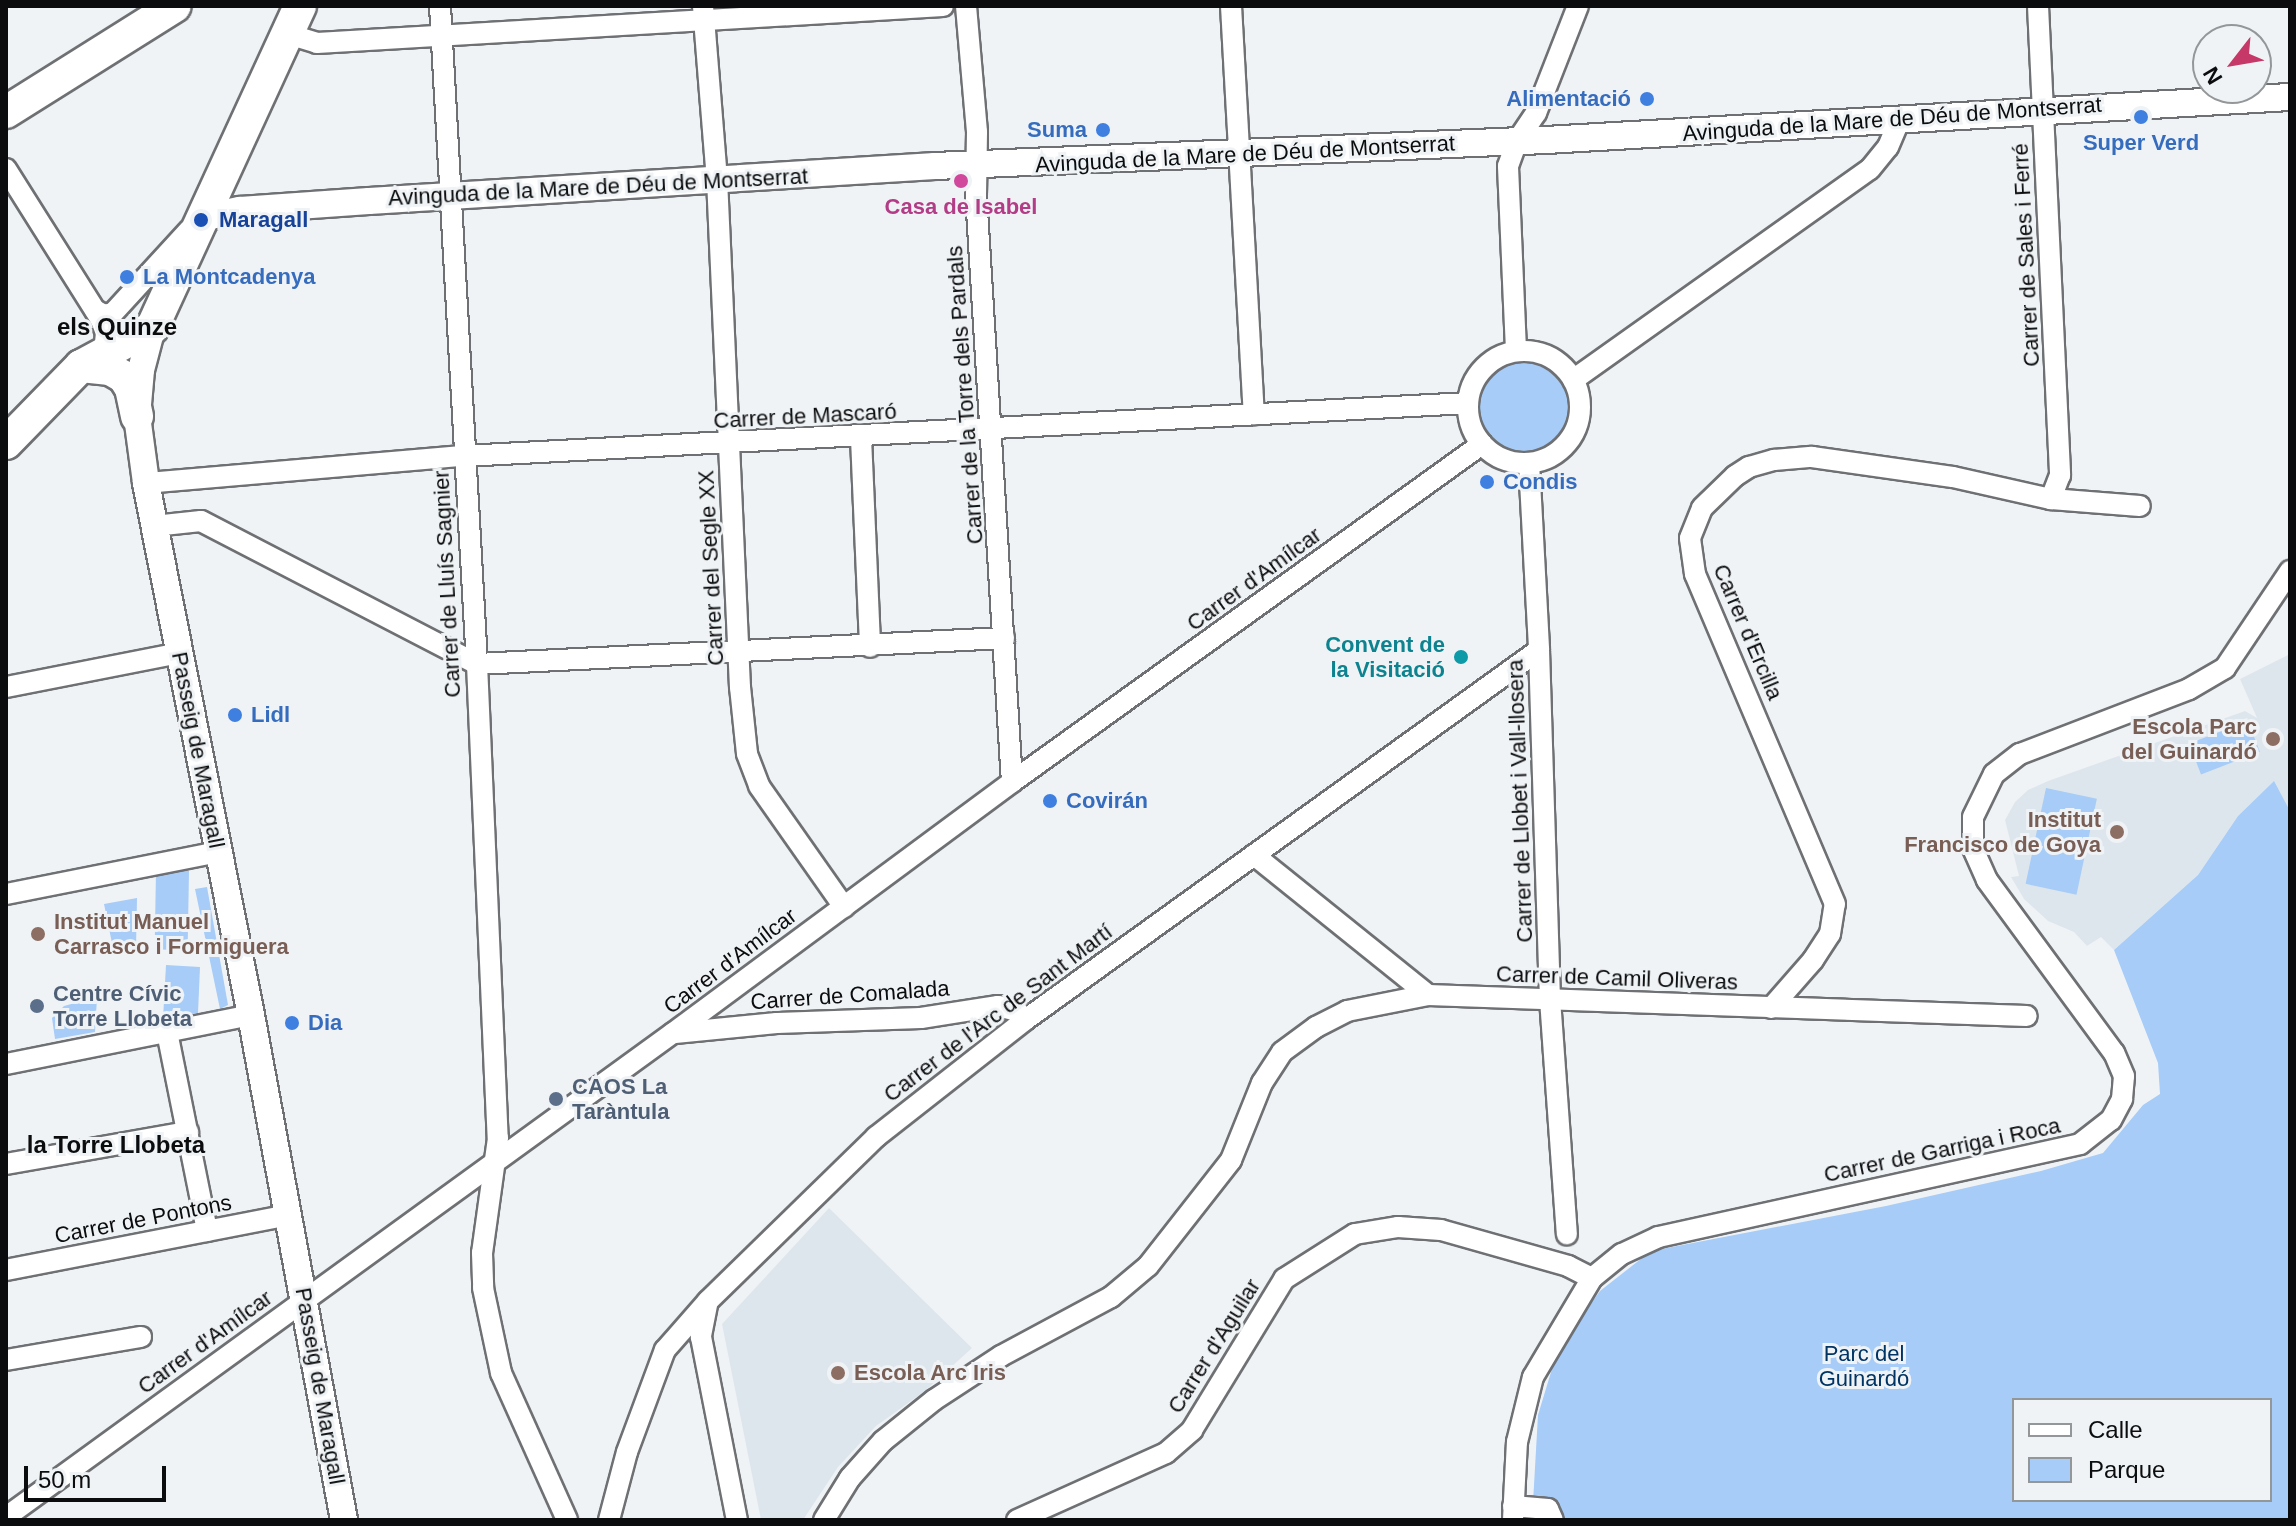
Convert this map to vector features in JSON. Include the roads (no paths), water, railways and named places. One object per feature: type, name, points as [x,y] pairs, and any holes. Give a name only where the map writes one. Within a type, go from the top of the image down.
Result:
[{"type":"main road","points":[[6,112],[175,6]]},
{"type":"main road","name":"Passeig de Maragall","points":[[152,328],[294,20]]},
{"type":"main road","points":[[6,443],[93,359],[152,328]]},
{"type":"main road","points":[[93,359],[124,377],[131,388],[137,416]]},
{"type":"street","name":"Carrer de Lluís Sagnier","points":[[440,6],[477,664],[497,1160],[482,1253],[486,1315],[501,1373],[567,1520]]},
{"type":"street","points":[[294,20],[317,43],[704,13],[943,6]]},
{"type":"street","name":"Carrer de la Torre dels Pardals","points":[[966,6],[979,164],[976,194],[993,430],[1012,782]]},
{"type":"street","points":[[1231,6],[1254,414]]},
{"type":"street","points":[[1516,350],[1508,166],[1517,141],[1536,113],[1578,6]]},
{"type":"street","name":"Carrer de Sales i Ferré","points":[[2038,6],[2060,475],[2051,499]]},
{"type":"street","name":"Carrer del Segle XX","points":[[704,13],[717,179],[747,754],[759,786],[844,907]]},
{"type":"street","name":"Avinguda de la Mare de Déu de Montserrat","points":[[201,218],[240,210],[717,179],[979,164],[1517,141],[2290,97]]},
{"type":"street","points":[[1573,380],[1870,169],[1888,147],[1899,121]]},
{"type":"street","points":[[6,169],[95,310],[106,333],[93,359]]},
{"type":"street","points":[[95,310],[104,315],[113,313],[201,218]]},
{"type":"street","name":"Passeig de Maragall","points":[[152,328],[141,370],[137,416],[146,483],[251,1015],[344,1520]]},
{"type":"street","points":[[1516,350],[1551,358],[1573,380],[1579,395],[1577,426],[1558,452],[1529,463],[1503,459],[1482,444],[1473,432],[1468,403],[1479,373],[1505,353],[1516,350]]},
{"type":"street","name":"Carrer de Mascaró","points":[[146,483],[464,456],[861,438],[1468,403]]},
{"type":"street","points":[[861,438],[870,647]]},
{"type":"street","name":"Carrer d'Amílcar","points":[[6,1517],[673,1033],[1012,782],[1482,444]]},
{"type":"street","name":"Carrer d'Ercilla","points":[[1771,1008],[1813,960],[1830,934],[1835,904],[1695,574],[1690,538],[1702,508],[1735,476],[1749,467],[1774,460],[1812,457],[1953,477],[2051,499],[2140,506]]},
{"type":"street","name":"Carrer de Llobet i Vall-llosera","points":[[1529,463],[1539,650],[1550,999],[1567,1234]]},
{"type":"street","points":[[154,526],[201,521],[477,664],[1004,638]]},
{"type":"street","name":"Carrer de Garriga i Roca","points":[[1592,1278],[1622,1254],[1658,1237],[2080,1144],[2111,1120],[2122,1099],[2124,1076],[2114,1053],[1982,872],[1973,848],[1973,817],[1994,774],[2020,754],[2189,689],[2225,668],[2290,571]]},
{"type":"street","name":"Carrer de l'Arc de Sant Martí","points":[[609,1520],[627,1452],[665,1350],[708,1301],[876,1137],[1025,1020],[1539,650]]},
{"type":"street","points":[[6,687],[179,653]]},
{"type":"street","points":[[6,894],[218,852]]},
{"type":"street","points":[[1254,855],[1428,995]]},
{"type":"street","name":"Carrer de Camil Oliveras","points":[[824,1520],[850,1478],[866,1460],[934,1400],[1001,1356],[1111,1297],[1148,1266],[1231,1160],[1262,1083],[1282,1052],[1316,1027],[1347,1011],[1428,995],[2027,1016]]},
{"type":"street","name":"Carrer de Comalada","points":[[673,1033],[777,1023],[921,1018],[998,1006],[1017,1011],[1025,1020]]},
{"type":"street","points":[[6,1064],[251,1015]]},
{"type":"street","points":[[167,1032],[207,1231]]},
{"type":"street","points":[[6,1164],[188,1132]]},
{"type":"street","name":"Carrer de Pontons","points":[[6,1270],[289,1215]]},
{"type":"street","name":"Carrer d'Aguilar","points":[[1017,1520],[1166,1453],[1192,1430],[1284,1279],[1355,1234],[1398,1227],[1441,1230],[1568,1266],[1592,1278]]},
{"type":"street","points":[[1553,1520],[1548,1509],[1513,1513],[1517,1442],[1533,1377],[1592,1278]]},
{"type":"street","points":[[708,1301],[701,1337],[737,1520]]},
{"type":"street","points":[[6,1360],[141,1337]]},
{"type":"place","name":"Alimentació","points":[[1647,99]]},
{"type":"place","name":"Super Verd","points":[[2141,117]]},
{"type":"place","name":"Suma","points":[[1103,130]]},
{"type":"place","name":"Casa de Isabel","points":[[961,181]]},
{"type":"place","name":"Maragall","points":[[201,220]]},
{"type":"place","name":"La Montcadenya","points":[[127,277]]},
{"type":"place","name":"Condis","points":[[1487,482]]},
{"type":"place","name":"Convent de la Visitació","points":[[1461,657]]},
{"type":"place","name":"Lidl","points":[[235,715]]},
{"type":"place","name":"Escola Parc del Guinardó","points":[[2273,739]]},
{"type":"place","name":"Covirán","points":[[1050,801]]},
{"type":"place","name":"Institut Francisco de Goya","points":[[2117,832]]},
{"type":"place","name":"Institut Manuel Carrasco i Formiguera","points":[[38,934]]},
{"type":"place","name":"Centre Cívic Torre Llobeta","points":[[37,1006]]},
{"type":"place","name":"Dia","points":[[292,1023]]},
{"type":"place","name":"CAOS La Taràntula","points":[[556,1099]]},
{"type":"place","name":"Escola Arc Iris","points":[[838,1373]]},
{"type":"district","name":"els Quinze","points":[[117,327]]},
{"type":"district","name":"la Torre Llobeta","points":[[116,1145]]},
{"type":"park label","name":"Parc del Guinardó","points":[[1864,1366]]}]
